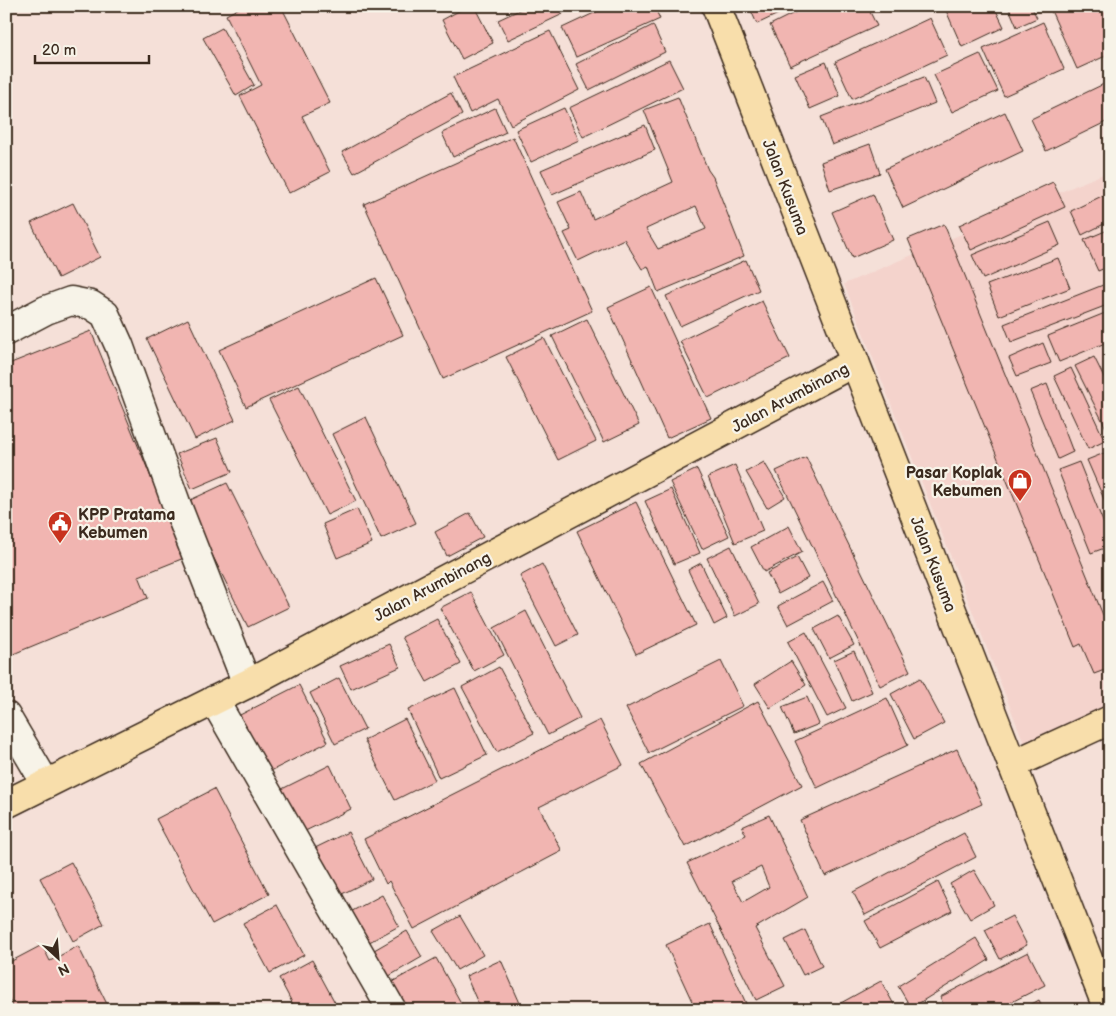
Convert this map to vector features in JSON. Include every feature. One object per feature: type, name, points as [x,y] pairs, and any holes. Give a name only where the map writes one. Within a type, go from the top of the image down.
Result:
[{"type":"main road","name":"Jalan Kusuma","points":[[716,6],[1108,1010]]},
{"type":"main road","name":"Jalan Arumbinang","points":[[6,804],[247,684],[855,362]]},
{"type":"main road","points":[[1012,765],[1110,720]]},
{"type":"street","points":[[6,331],[46,310],[71,301],[90,305],[105,314],[119,345],[176,503],[247,684]]},
{"type":"street","points":[[214,700],[392,1010]]},
{"type":"street","points":[[6,716],[46,784]]},
{"type":"shaded area","name":"Pasar Koplak Kebumen","points":[[1110,171],[1110,721],[1030,758],[844,284]]},
{"type":"building","points":[[243,6],[281,6],[330,103],[302,116],[330,172],[289,193],[240,96],[261,85],[226,15]]},
{"type":"building","points":[[468,6],[474,6],[493,43],[462,59],[442,20]]},
{"type":"building","points":[[528,6],[560,6],[563,14],[508,40],[498,20]]},
{"type":"building","points":[[609,6],[654,6],[660,19],[576,57],[562,28]]},
{"type":"building","points":[[749,6],[795,6],[757,24]]},
{"type":"building","points":[[808,6],[867,6],[877,26],[790,66],[770,25]]},
{"type":"building","points":[[944,6],[994,6],[1004,27],[962,47]]},
{"type":"building","points":[[1008,6],[1031,6],[1037,18],[1017,27]]},
{"type":"building","points":[[1049,6],[1110,6],[1110,54],[1077,69]]},
{"type":"building","points":[[930,18],[947,55],[852,99],[835,62]]},
{"type":"building","points":[[1043,22],[1064,69],[1004,96],[983,49]]},
{"type":"building","points":[[653,25],[665,52],[589,90],[576,64]]},
{"type":"building","points":[[222,28],[254,85],[236,96],[203,38]]},
{"type":"building","points":[[550,31],[579,90],[511,125],[498,99],[470,113],[453,77]]},
{"type":"building","points":[[980,54],[998,91],[952,112],[934,75]]},
{"type":"building","points":[[669,60],[683,88],[583,137],[569,108]]},
{"type":"building","points":[[826,62],[840,96],[810,109],[795,75]]},
{"type":"building","points":[[924,77],[935,103],[832,145],[821,117]]},
{"type":"building","points":[[1110,81],[1110,120],[1046,151],[1031,119]]},
{"type":"building","points":[[451,93],[462,115],[354,173],[342,152]]},
{"type":"building","points":[[678,97],[708,170],[713,177],[744,256],[658,292],[648,266],[642,269],[624,239],[578,261],[564,233],[571,230],[558,202],[581,192],[593,219],[673,182],[644,110]],"holes":[[[696,206],[706,229],[658,249],[646,229]]]},
{"type":"building","points":[[495,108],[506,132],[453,157],[442,133]]},
{"type":"building","points":[[564,108],[579,140],[531,162],[516,130]]},
{"type":"building","points":[[1005,112],[1023,151],[903,208],[885,169]]},
{"type":"building","points":[[645,125],[655,150],[552,195],[541,170]]},
{"type":"building","points":[[513,137],[592,311],[443,379],[364,204]]},
{"type":"building","points":[[870,144],[880,173],[830,190],[821,162]]},
{"type":"building","points":[[1053,182],[1065,207],[971,250],[959,225]]},
{"type":"building","points":[[1110,192],[1110,221],[1082,235],[1071,211]]},
{"type":"building","points":[[873,194],[893,240],[852,258],[832,212]]},
{"type":"building","points":[[73,203],[100,257],[58,278],[31,223]]},
{"type":"building","points":[[1050,222],[1060,245],[983,279],[972,255]]},
{"type":"building","points":[[944,224],[1103,615],[1110,612],[1110,668],[1094,674],[1081,644],[1075,647],[908,239]]},
{"type":"building","points":[[1110,229],[1110,266],[1098,271],[1084,240]]},
{"type":"building","points":[[1058,258],[1070,288],[999,316],[987,285]]},
{"type":"building","points":[[746,260],[759,290],[680,326],[666,296]]},
{"type":"building","points":[[376,278],[403,335],[246,407],[219,350]]},
{"type":"building","points":[[1103,285],[1110,304],[1011,342],[1004,324]]},
{"type":"building","points":[[651,287],[711,418],[667,438],[608,307]]},
{"type":"building","points":[[762,301],[790,358],[708,398],[680,341]]},
{"type":"building","points":[[1110,311],[1110,341],[1059,362],[1048,336]]},
{"type":"building","points":[[188,319],[235,420],[195,439],[147,339]]},
{"type":"building","points":[[587,319],[639,425],[604,442],[552,336]]},
{"type":"building","points":[[91,331],[184,558],[139,576],[148,598],[6,657],[6,365]]},
{"type":"building","points":[[544,338],[596,441],[558,460],[506,357]]},
{"type":"building","points":[[1043,343],[1051,363],[1017,376],[1009,358]]},
{"type":"building","points":[[1094,357],[1110,389],[1110,436],[1075,366]]},
{"type":"building","points":[[1071,368],[1105,441],[1088,449],[1054,376]]},
{"type":"building","points":[[1047,384],[1073,452],[1058,459],[1030,391]]},
{"type":"building","points":[[299,386],[356,501],[327,515],[269,400]]},
{"type":"building","points":[[366,417],[416,523],[381,539],[332,434]]},
{"type":"building","points":[[217,438],[232,472],[192,489],[177,454]]},
{"type":"building","points":[[1107,452],[1110,459],[1110,513],[1087,460]]},
{"type":"building","points":[[806,457],[910,671],[880,686],[776,471]]},
{"type":"building","points":[[764,462],[785,497],[767,508],[746,472]]},
{"type":"building","points":[[1079,462],[1110,539],[1110,546],[1091,553],[1058,470]]},
{"type":"building","points":[[735,465],[763,531],[735,543],[708,477]]},
{"type":"building","points":[[697,469],[729,536],[702,549],[670,482]]},
{"type":"building","points":[[227,483],[289,607],[248,627],[186,502]]},
{"type":"building","points":[[671,489],[700,553],[674,564],[645,501]]},
{"type":"building","points":[[636,502],[696,625],[636,654],[577,531]]},
{"type":"building","points":[[357,509],[372,543],[337,558],[323,524]]},
{"type":"building","points":[[470,513],[483,537],[447,556],[435,532]]},
{"type":"building","points":[[789,526],[802,552],[764,572],[751,547]]},
{"type":"building","points":[[731,546],[759,604],[735,616],[707,558]]},
{"type":"building","points":[[797,557],[808,578],[778,594],[767,573]]},
{"type":"building","points":[[701,563],[727,618],[714,625],[688,570]]},
{"type":"building","points":[[542,564],[578,635],[556,646],[520,576]]},
{"type":"building","points":[[823,582],[833,601],[788,625],[778,606]]},
{"type":"building","points":[[471,592],[504,655],[474,671],[440,608]]},
{"type":"building","points":[[526,611],[580,718],[548,735],[494,628]]},
{"type":"building","points":[[838,616],[854,645],[829,658],[814,629]]},
{"type":"building","points":[[437,619],[461,664],[427,682],[402,637]]},
{"type":"building","points":[[806,632],[846,708],[827,717],[788,642]]},
{"type":"building","points":[[389,644],[400,667],[351,689],[340,666]]},
{"type":"building","points":[[854,651],[872,692],[852,701],[834,660]]},
{"type":"building","points":[[721,661],[743,706],[649,753],[626,708]]},
{"type":"building","points":[[791,661],[806,685],[770,708],[755,684]]},
{"type":"building","points":[[499,667],[534,733],[497,752],[462,687]]},
{"type":"building","points":[[339,678],[365,729],[335,744],[310,693]]},
{"type":"building","points":[[920,678],[944,723],[914,739],[891,694]]},
{"type":"building","points":[[299,685],[328,742],[261,776],[232,719]]},
{"type":"building","points":[[455,688],[487,755],[439,778],[408,710]]},
{"type":"building","points":[[807,697],[819,724],[794,734],[782,707]]},
{"type":"building","points":[[887,698],[908,745],[817,788],[795,741]]},
{"type":"building","points":[[758,701],[802,785],[685,847],[641,764]]},
{"type":"building","points":[[405,719],[435,780],[395,800],[364,740]]},
{"type":"building","points":[[600,720],[623,765],[539,807],[562,851],[414,929],[389,881],[386,884],[364,839]]},
{"type":"building","points":[[957,749],[982,804],[825,876],[800,820]]},
{"type":"building","points":[[330,765],[351,809],[301,833],[280,790]]},
{"type":"building","points":[[214,789],[269,894],[212,924],[156,819]]},
{"type":"building","points":[[769,815],[808,897],[755,928],[785,986],[756,1000],[687,863],[746,835],[742,827]],"holes":[[[761,867],[769,887],[743,902],[732,881]]]},
{"type":"building","points":[[348,832],[372,879],[336,897],[313,849]]},
{"type":"building","points":[[964,833],[976,857],[865,915],[853,892]]},
{"type":"building","points":[[71,862],[104,924],[73,941],[40,878]]},
{"type":"building","points":[[974,870],[994,905],[970,919],[950,884]]},
{"type":"building","points":[[938,882],[952,911],[880,948],[865,921]]},
{"type":"building","points":[[382,895],[399,926],[360,947],[343,916]]},
{"type":"building","points":[[277,905],[304,955],[270,973],[243,923]]},
{"type":"building","points":[[460,916],[483,955],[457,970],[433,931]]},
{"type":"building","points":[[1012,916],[1027,945],[1000,959],[985,930]]},
{"type":"building","points":[[710,924],[749,1010],[696,1010],[666,945]]},
{"type":"building","points":[[805,930],[822,966],[803,975],[785,940]]},
{"type":"building","points":[[407,931],[422,957],[384,979],[369,953]]},
{"type":"building","points":[[976,938],[989,960],[911,1008],[898,986]]},
{"type":"building","points":[[42,945],[50,961],[78,946],[110,1010],[15,1010],[6,993],[6,983],[8,982],[6,978],[6,964]]},
{"type":"building","points":[[1028,952],[1045,985],[996,1010],[946,1010],[940,997]]},
{"type":"building","points":[[436,958],[465,1010],[402,1010],[388,984]]},
{"type":"building","points":[[312,960],[339,1010],[296,1010],[279,978]]},
{"type":"building","points":[[501,960],[523,1010],[481,1010],[466,976]]},
{"type":"building","points":[[881,981],[897,1010],[828,1010]]},
{"type":"building","points":[[1039,1000],[1044,1010],[1021,1010]]},
{"type":"place","name":"Pasar Koplak Kebumen","points":[[1020,502]]},
{"type":"place","name":"KPP Pratama Kebumen","points":[[60,544]]}]
